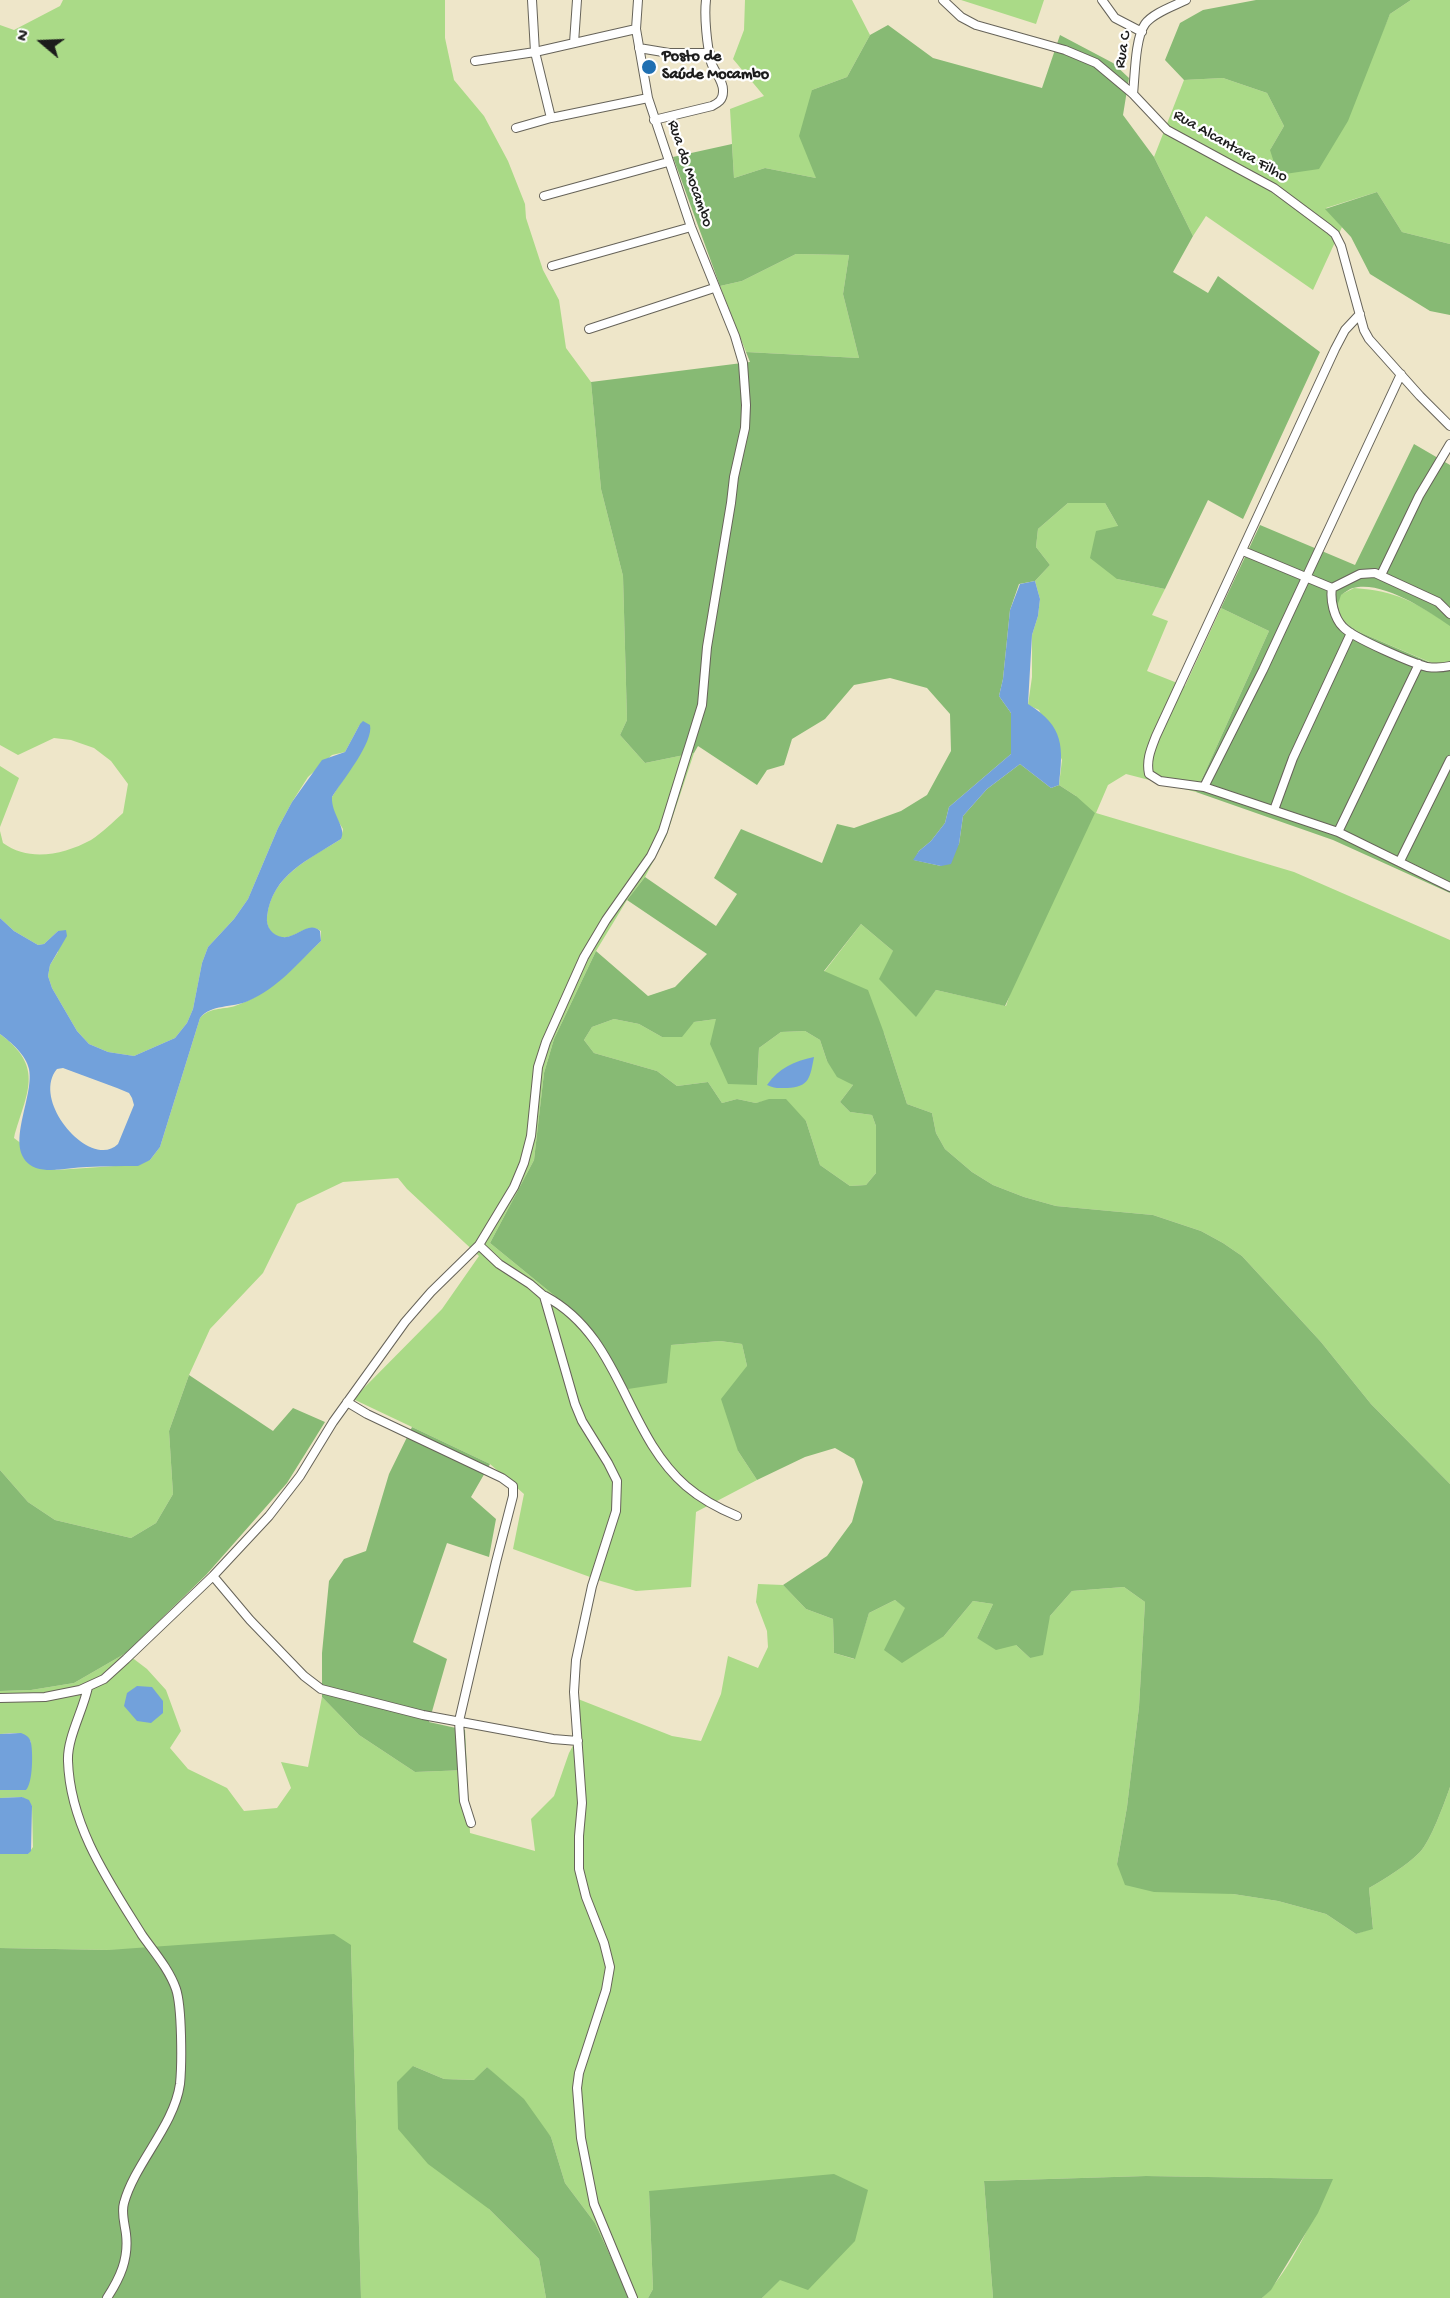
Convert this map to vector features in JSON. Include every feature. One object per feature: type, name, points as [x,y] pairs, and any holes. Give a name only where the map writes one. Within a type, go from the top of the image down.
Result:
[{"type":"street","points":[[532,0],[535,52],[551,118]]},
{"type":"street","points":[[574,43],[577,0]]},
{"type":"street","name":"Rua do Mocambo","points":[[88,1687],[104,1679],[213,1576],[282,1500],[347,1402],[405,1322],[431,1292],[479,1245],[510,1193],[524,1162],[531,1136],[537,1073],[546,1042],[584,957],[606,920],[651,856],[659,840],[703,698],[706,647],[734,477],[745,428],[746,396],[740,352],[731,324],[714,288],[691,227],[648,98],[636,29],[638,0]]},
{"type":"street","points":[[654,120],[712,106],[720,101],[723,87],[710,53],[706,0]]},
{"type":"street","name":"Rua Alcantara Filho","points":[[943,0],[961,17],[976,25],[1086,58],[1106,70],[1133,94],[1167,130],[1274,188],[1335,234],[1341,246],[1364,330],[1369,339],[1450,426]]},
{"type":"street","points":[[1102,0],[1115,18],[1142,32]]},
{"type":"street","name":"Rua C","points":[[1133,94],[1144,25],[1151,18],[1186,0]]},
{"type":"street","points":[[475,61],[535,52],[636,29]]},
{"type":"street","points":[[639,48],[669,53],[710,53]]},
{"type":"street","points":[[516,128],[551,118],[648,98]]},
{"type":"street","points":[[544,196],[668,162]]},
{"type":"street","points":[[552,266],[691,227]]},
{"type":"street","points":[[589,329],[714,288]]},
{"type":"street","points":[[1360,314],[1346,330],[1335,349],[1148,756],[1149,774],[1154,779],[1204,788],[1338,832],[1450,887]]},
{"type":"street","points":[[1204,788],[1263,670],[1401,374]]},
{"type":"street","points":[[1382,575],[1419,496],[1450,444]]},
{"type":"street","points":[[1243,551],[1332,588],[1360,574],[1382,575],[1438,602],[1447,611]]},
{"type":"street","points":[[1332,588],[1334,608],[1338,619],[1351,633],[1419,664],[1432,668],[1450,666]]},
{"type":"street","points":[[1447,611],[1450,597]]},
{"type":"street","points":[[1274,810],[1293,758],[1351,633]]},
{"type":"street","points":[[1338,832],[1419,664]]},
{"type":"street","points":[[1400,861],[1450,760]]},
{"type":"street","points":[[479,1245],[499,1264],[544,1296],[555,1301],[577,1320],[596,1341],[654,1446],[681,1481],[714,1504],[737,1516]]},
{"type":"street","points":[[544,1296],[575,1404],[582,1422],[614,1474],[618,1488],[616,1511],[592,1586],[577,1649],[574,1692],[582,1803],[579,1869],[586,1897],[604,1943],[609,1967],[600,2013],[579,2073],[577,2098],[581,2138],[594,2204],[633,2298]]},
{"type":"street","points":[[347,1402],[367,1414],[502,1478],[513,1486],[513,1496],[459,1721],[464,1801],[471,1823]]},
{"type":"street","points":[[213,1576],[250,1620],[316,1686],[423,1715],[553,1740],[578,1741]]},
{"type":"street","points":[[0,1698],[45,1697],[88,1687],[84,1707],[70,1745],[68,1759],[78,1817],[102,1869],[173,1981],[179,2004],[179,2086],[170,2111],[123,2205],[127,2240],[126,2258],[122,2273],[107,2298]]},
{"type":"green space","points":[[63,0],[445,0],[445,38],[454,80],[484,116],[508,161],[525,204],[526,218],[543,270],[559,300],[566,348],[591,382],[601,489],[623,576],[627,720],[620,735],[645,763],[694,753],[666,837],[645,877],[627,900],[596,951],[554,1039],[544,1073],[534,1160],[490,1243],[583,1319],[628,1389],[671,1345],[720,1341],[742,1344],[747,1366],[738,1451],[757,1480],[696,1512],[691,1587],[636,1591],[601,1581],[513,1549],[524,1494],[490,1464],[353,1399],[442,1309],[479,1256],[398,1178],[343,1182],[297,1204],[263,1273],[210,1329],[189,1375],[169,1431],[173,1494],[156,1523],[131,1538],[55,1520],[28,1502],[0,1470],[0,1034],[14,1046],[28,1070],[27,1094],[14,1138],[56,1170],[115,1166],[150,1160],[160,1147],[200,1018],[212,1010],[248,1001],[270,987],[321,941],[321,931],[316,928],[310,928],[289,937],[277,936],[269,928],[267,917],[270,903],[284,880],[305,862],[341,839],[343,829],[335,816],[332,797],[345,776],[360,724],[345,752],[332,755],[308,777],[292,802],[278,828],[248,899],[234,919],[208,947],[202,963],[193,1009],[187,1023],[175,1038],[134,1056],[108,1052],[89,1044],[77,1031],[52,988],[48,976],[50,965],[58,952],[58,931],[44,944],[38,945],[14,931],[0,918],[0,831],[3,843],[24,853],[58,853],[80,845],[91,840],[123,813],[128,784],[111,761],[94,748],[71,740],[54,738],[18,755],[0,745],[0,25],[14,30],[60,6]]},
{"type":"green space","points":[[745,0],[852,0],[870,35],[847,77],[812,90],[816,178],[765,168],[734,178],[730,109],[764,96],[733,59],[744,30]]},
{"type":"green space","points":[[961,0],[1044,0],[1036,24]]},
{"type":"green space","points":[[1256,0],[1411,0],[1390,14],[1348,121],[1319,169],[1278,175],[1270,150],[1284,126],[1267,93],[1223,78],[1184,80],[1165,60],[1180,23],[1203,10]]},
{"type":"green space","points":[[1411,0],[1450,0],[1450,244],[1402,232],[1377,192],[1326,208],[1342,227],[1313,290],[1206,216],[1193,236],[1154,157],[1184,80],[1223,78],[1267,93],[1284,126],[1270,150],[1372,56],[1390,14]]},
{"type":"green space","points":[[888,25],[933,58],[1042,88],[1060,35],[1113,63],[1129,78],[1123,115],[1154,157],[1193,236],[1173,272],[1208,293],[1218,276],[1320,352],[1243,519],[1208,500],[1165,589],[1117,579],[1090,558],[1096,531],[1118,526],[1105,503],[1068,503],[1038,529],[1036,547],[1050,565],[1035,581],[1019,584],[1010,610],[1003,679],[999,696],[1011,713],[1011,754],[949,807],[945,823],[931,841],[919,851],[914,860],[941,866],[959,844],[963,816],[987,789],[1020,764],[1051,788],[1059,785],[1076,796],[1095,813],[1005,1006],[936,990],[916,1017],[879,979],[893,951],[861,924],[824,971],[868,990],[907,1104],[932,1113],[936,1133],[945,1149],[972,1172],[993,1185],[1024,1197],[1056,1206],[1153,1215],[1201,1231],[1223,1243],[1242,1256],[1321,1342],[1371,1404],[1450,1484],[1450,1787],[1433,1831],[1420,1852],[1402,1867],[1369,1888],[1373,1929],[1356,1934],[1326,1914],[1278,1901],[1233,1894],[1154,1892],[1125,1885],[1117,1864],[1127,1807],[1139,1707],[1145,1602],[1124,1587],[1072,1591],[1050,1616],[1043,1655],[1030,1658],[1016,1645],[996,1650],[977,1638],[993,1604],[973,1601],[944,1636],[902,1663],[884,1650],[905,1608],[895,1600],[869,1613],[855,1659],[834,1653],[833,1619],[806,1609],[783,1585],[827,1556],[852,1522],[863,1482],[854,1459],[835,1448],[805,1457],[757,1480],[738,1451],[721,1399],[747,1366],[742,1344],[720,1341],[671,1345],[667,1383],[628,1389],[583,1319],[490,1243],[534,1160],[544,1073],[554,1039],[596,951],[648,996],[675,987],[707,954],[627,900],[645,877],[716,926],[737,894],[714,878],[741,829],[822,863],[837,824],[854,828],[901,811],[927,795],[951,751],[950,714],[927,688],[890,678],[854,685],[825,719],[792,739],[784,765],[767,770],[757,785],[698,746],[694,753],[645,763],[620,735],[627,720],[623,576],[601,489],[591,382],[750,362],[746,352],[859,358],[843,294],[849,255],[796,254],[742,281],[720,286],[673,157],[732,144],[734,178],[765,168],[816,178],[799,136],[812,90],[847,77],[870,35]],"holes":[[[614,1019],[639,1024],[662,1037],[682,1037],[694,1022],[716,1019],[710,1044],[728,1084],[757,1085],[759,1048],[781,1032],[805,1031],[820,1040],[827,1061],[837,1077],[853,1085],[840,1102],[850,1112],[872,1115],[876,1126],[876,1173],[866,1185],[850,1186],[820,1165],[806,1121],[786,1099],[769,1099],[756,1103],[737,1099],[722,1103],[708,1082],[677,1086],[657,1071],[594,1053],[584,1040],[592,1027]]]},
{"type":"green space","points":[[1377,192],[1402,232],[1450,244],[1450,315],[1430,311],[1370,274],[1351,237],[1325,209]]},
{"type":"green space","points":[[796,254],[849,255],[843,294],[859,358],[746,352],[720,286],[742,281]]},
{"type":"green space","points":[[1414,444],[1450,465],[1450,626],[1404,598],[1377,588],[1351,589],[1341,595],[1338,604],[1341,619],[1357,631],[1431,663],[1450,663],[1450,893],[1333,840],[1196,792],[1269,631],[1221,608],[1260,525],[1355,565]]},
{"type":"green space","points":[[1068,503],[1105,503],[1118,526],[1117,579],[1165,589],[1152,615],[1168,621],[1147,671],[1185,686],[1221,608],[1269,631],[1196,792],[1126,774],[1108,785],[1096,813],[1294,872],[1450,940],[1450,1484],[1371,1404],[1321,1342],[1242,1256],[1223,1243],[1201,1231],[1153,1215],[1056,1206],[1024,1197],[993,1185],[972,1172],[945,1149],[936,1133],[932,1113],[907,1104],[884,1033],[824,972],[861,924],[893,951],[916,1016],[936,990],[1006,1006],[1076,796],[1059,785],[1062,760],[1039,710],[1028,705],[1032,677],[1032,635],[1040,599],[1035,581],[1050,565],[1036,547],[1038,529]]},
{"type":"green space","points":[[1354,588],[1382,592],[1405,599],[1450,625],[1450,663],[1432,663],[1357,631],[1341,619],[1338,604],[1340,595]]},
{"type":"green space","points":[[0,766],[19,778],[0,827]]},
{"type":"green space","points":[[614,1019],[639,1024],[662,1037],[694,1022],[716,1019],[757,1084],[759,1048],[781,1032],[805,1031],[820,1040],[827,1061],[853,1085],[840,1102],[850,1112],[872,1115],[876,1126],[876,1173],[866,1185],[850,1186],[820,1165],[806,1121],[769,1100],[756,1103],[737,1099],[722,1103],[708,1082],[677,1086],[657,1071],[594,1053],[584,1040],[592,1027]]},
{"type":"green space","points":[[189,1375],[273,1431],[293,1408],[325,1422],[287,1483],[206,1575],[126,1653],[74,1683],[31,1690],[0,1691],[0,1470],[28,1502],[55,1520],[131,1538],[156,1523],[173,1494],[169,1431]]},
{"type":"green space","points":[[412,1427],[490,1464],[471,1497],[496,1519],[489,1557],[447,1543],[413,1642],[447,1659],[429,1722],[465,1730],[467,1770],[415,1772],[359,1735],[322,1697],[322,1653],[329,1581],[344,1559],[366,1551],[389,1474]]},
{"type":"green space","points":[[758,1584],[783,1585],[806,1609],[833,1619],[834,1653],[854,1659],[869,1613],[895,1600],[944,1636],[973,1601],[993,1604],[977,1638],[1016,1645],[1030,1658],[1050,1616],[1072,1591],[1124,1587],[1145,1602],[1139,1707],[1127,1807],[1117,1864],[1233,1894],[1278,1901],[1326,1914],[1356,1934],[1373,1928],[1369,1888],[1402,1867],[1420,1852],[1433,1831],[1450,1787],[1450,2298],[1262,2298],[1273,2287],[1292,2258],[1332,2179],[1146,2176],[984,2181],[993,2298],[762,2298],[780,2279],[649,2191],[653,2289],[648,2298],[630,2298],[595,2223],[565,2183],[551,2137],[487,2067],[475,2080],[444,2079],[413,2066],[489,2209],[539,2259],[546,2298],[361,2298],[351,1945],[108,1950],[0,1948],[0,1854],[28,1854],[33,1847],[32,1806],[22,1797],[0,1798],[0,1790],[26,1790],[31,1742],[21,1734],[0,1734],[0,1691],[31,1690],[74,1683],[126,1653],[147,1669],[166,1690],[181,1731],[170,1748],[188,1769],[227,1788],[244,1811],[277,1808],[291,1788],[281,1762],[308,1767],[322,1697],[359,1735],[415,1772],[467,1770],[470,1833],[535,1851],[531,1819],[554,1796],[569,1753],[581,1731],[578,1699],[672,1736],[701,1741],[721,1694],[728,1656],[758,1668],[768,1647],[767,1631],[756,1602]]},
{"type":"green space","points":[[334,1934],[351,1945],[361,2298],[0,2298],[0,1948],[108,1950]]},
{"type":"green space","points":[[413,2066],[444,2079],[474,2080],[487,2067],[524,2099],[551,2137],[565,2183],[595,2223],[630,2298],[546,2298],[539,2259],[489,2209],[428,2164],[398,2129],[397,2082]]},
{"type":"green space","points":[[834,2174],[868,2190],[855,2241],[808,2290],[780,2280],[762,2298],[648,2298],[653,2289],[649,2191]]},
{"type":"green space","points":[[1146,2176],[1333,2179],[1318,2213],[1271,2290],[1262,2298],[993,2298],[984,2181]]},
{"type":"water","points":[[1035,581],[1040,599],[1032,635],[1028,704],[1049,721],[1059,739],[1061,760],[1059,785],[1051,788],[1020,764],[987,789],[963,816],[959,844],[951,864],[941,866],[913,860],[945,823],[949,807],[1011,754],[1011,713],[999,696],[1003,679],[1010,610],[1020,584]]},
{"type":"water","points":[[363,721],[370,725],[367,741],[332,797],[342,830],[341,839],[305,862],[284,879],[270,902],[267,917],[269,927],[278,936],[287,937],[316,928],[320,931],[321,941],[269,990],[248,1001],[210,1010],[200,1018],[160,1147],[150,1160],[138,1166],[48,1170],[36,1168],[26,1161],[21,1150],[20,1138],[30,1081],[29,1069],[21,1054],[0,1034],[0,918],[14,931],[38,945],[44,944],[58,931],[66,930],[67,936],[50,965],[48,976],[52,988],[77,1031],[89,1044],[108,1052],[134,1056],[175,1038],[187,1023],[193,1009],[202,963],[208,947],[234,919],[248,899],[278,828],[292,802],[322,760],[345,752]],"holes":[[[63,1068],[129,1093],[134,1105],[118,1144],[107,1150],[93,1148],[80,1141],[67,1129],[57,1114],[51,1098],[51,1083],[57,1069]]]},
{"type":"water","points":[[814,1057],[808,1080],[800,1086],[775,1088],[767,1085],[788,1066]]},
{"type":"water","points":[[137,1686],[152,1687],[163,1701],[163,1713],[151,1723],[137,1721],[124,1706],[127,1693]]},
{"type":"water","points":[[21,1733],[29,1738],[32,1747],[30,1781],[26,1790],[0,1790],[0,1734]]},
{"type":"water","points":[[22,1797],[29,1800],[32,1806],[31,1851],[28,1854],[0,1854],[0,1798]]},
{"type":"place","name":"Posto de Saúde Mocambo","points":[[649,67]]}]
